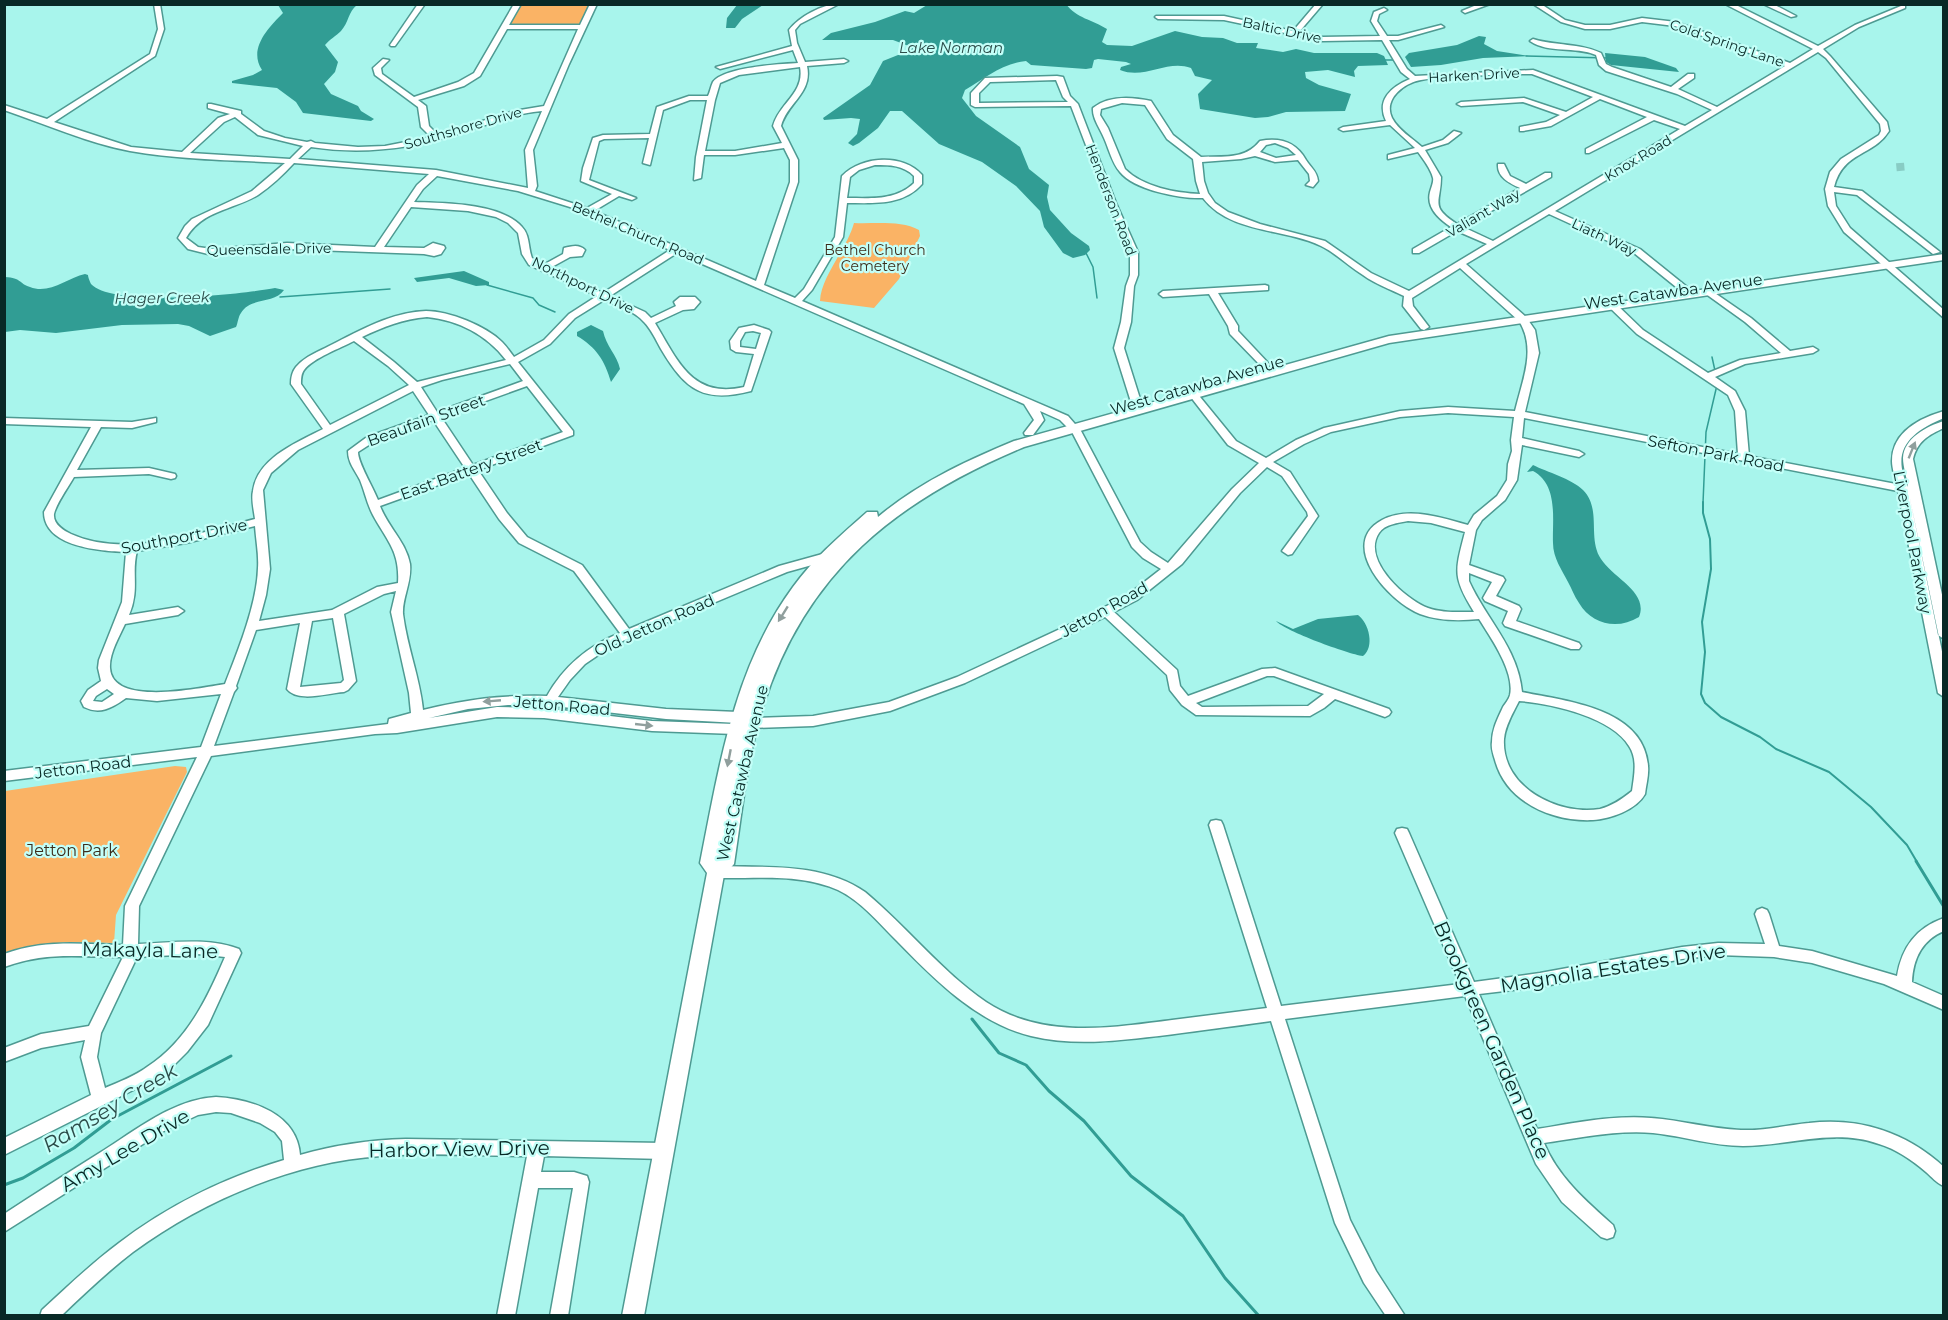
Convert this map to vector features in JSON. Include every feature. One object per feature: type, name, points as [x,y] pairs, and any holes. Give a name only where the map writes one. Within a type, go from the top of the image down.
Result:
[{"type":"main road","name":"West Catawba Avenue","points":[[741,723],[794,617],[826,573],[868,532],[901,505],[960,470],[1011,447],[1136,402],[1385,334],[1424,327],[1716,294],[1941,253]]},
{"type":"main road","name":"West Catawba Avenue","points":[[633,1316],[716,872],[709,863],[741,723],[762,651],[782,614],[806,580],[826,557],[866,520],[916,484],[969,456],[1029,433],[1193,394],[1334,354],[1414,335],[1684,289],[1883,264]]},
{"type":"main road","points":[[1716,294],[1710,289],[1747,283],[1755,279]]},
{"type":"main road","points":[[1630,303],[1684,292],[1684,289]]},
{"type":"main road","points":[[1334,354],[1332,352],[1335,350],[1385,334]]},
{"type":"main road","points":[[1221,386],[1231,380],[1272,367],[1270,364]]},
{"type":"main road","points":[[868,532],[882,514],[916,489],[916,484]]},
{"type":"street","points":[[48,122],[153,55],[161,29],[157,4]]},
{"type":"street","points":[[393,45],[422,4]]},
{"type":"street","points":[[414,99],[461,84],[474,77],[518,4]]},
{"type":"street","points":[[531,191],[533,186],[529,150],[594,4]]},
{"type":"street","points":[[759,286],[794,182],[794,160],[778,132],[777,123],[782,111],[802,89],[805,77],[792,34],[795,25],[836,4]]},
{"type":"street","points":[[1294,34],[1320,4]]},
{"type":"street","points":[[1464,11],[1487,4]]},
{"type":"street","name":"Cold Spring Lane","points":[[1536,4],[1563,21],[1585,27],[1610,27],[1635,20],[1662,21],[1791,66]]},
{"type":"street","points":[[1728,4],[1828,57],[1886,127],[1882,136],[1844,161],[1831,177],[1829,189],[1832,206],[1842,224],[1944,326]]},
{"type":"street","points":[[1766,4],[1792,16]]},
{"type":"street","name":"Knox Road","points":[[1409,295],[1857,26],[1899,8],[1880,4]]},
{"type":"street","points":[[1737,9],[1748,7]]},
{"type":"street","points":[[1384,10],[1376,13],[1373,19],[1404,70],[1414,79]]},
{"type":"street","name":"Baltic Drive","points":[[1158,17],[1224,18],[1322,39],[1385,38],[1414,35],[1441,27]]},
{"type":"street","points":[[506,27],[583,27]]},
{"type":"street","points":[[1533,41],[1551,48],[1592,50],[1599,54],[1603,64],[1609,69],[1673,89],[1718,110]]},
{"type":"street","points":[[720,67],[795,47]]},
{"type":"street","points":[[385,60],[377,68],[379,75],[414,99],[423,109],[427,129],[437,138]]},
{"type":"street","points":[[697,178],[718,82],[726,76],[844,61]]},
{"type":"street","name":"Harken Drive","points":[[1390,123],[1386,108],[1389,95],[1414,79],[1524,72],[1544,75],[1686,129]]},
{"type":"street","points":[[1673,89],[1691,76]]},
{"type":"street","name":"Henderson Road","points":[[1074,104],[975,105],[975,93],[988,80],[1057,78],[1060,79],[1067,97],[1074,104],[1112,203],[1134,252],[1134,275],[1119,348],[1136,402]]},
{"type":"street","points":[[1523,129],[1544,125],[1601,96]]},
{"type":"street","points":[[647,164],[652,136],[661,107],[689,98],[713,98]]},
{"type":"street","points":[[1461,104],[1524,100],[1566,114]]},
{"type":"street","points":[[1204,195],[1178,195],[1133,179],[1124,173],[1105,126],[1096,115],[1097,108],[1107,103],[1148,103],[1167,134],[1198,160],[1199,181],[1204,195],[1215,206],[1232,216],[1322,243],[1344,256],[1366,274],[1409,295],[1408,306],[1424,327]]},
{"type":"street","name":"Southshore Drive","points":[[211,106],[228,108],[238,113],[252,127],[264,134],[350,149],[382,149],[437,138],[520,111],[546,108]]},
{"type":"street","name":"Bethel Church Road","points":[[4,107],[122,147],[184,154],[436,172],[531,191],[588,211],[1027,402],[1071,424]]},
{"type":"street","points":[[184,154],[222,120],[238,113]]},
{"type":"street","points":[[1589,151],[1655,116]]},
{"type":"street","points":[[1343,129],[1390,123],[1419,148],[1437,177],[1433,196],[1436,210],[1444,219],[1459,228],[1494,244]]},
{"type":"street","points":[[1391,157],[1419,148],[1442,144],[1452,139],[1456,133]]},
{"type":"street","points":[[632,198],[585,181],[596,140],[603,137],[652,136]]},
{"type":"street","points":[[1198,160],[1241,157],[1255,153],[1264,142],[1275,141],[1291,146],[1302,156],[1301,158],[1313,174],[1314,181],[1310,185]]},
{"type":"street","points":[[291,161],[311,143]]},
{"type":"street","points":[[702,153],[735,153],[786,145]]},
{"type":"street","points":[[1255,153],[1272,159],[1301,158]]},
{"type":"street","name":"Queensdale Drive","points":[[291,161],[255,194],[202,215],[187,226],[182,238],[186,244],[202,251],[212,252],[287,246],[426,251]]},
{"type":"street","points":[[796,302],[808,290],[839,237],[843,200],[846,176],[863,165],[881,163],[897,164],[913,170],[919,178],[914,189],[898,197],[843,200]]},
{"type":"street","points":[[1501,166],[1505,176],[1527,188]]},
{"type":"street","points":[[378,249],[420,187],[436,172]]},
{"type":"street","name":"Valiant Way","points":[[1416,251],[1548,175]]},
{"type":"street","points":[[1829,189],[1859,193],[1886,215],[1941,253]]},
{"type":"street","points":[[588,211],[619,193]]},
{"type":"street","name":"Northport Drive","points":[[409,204],[469,208],[511,222],[522,234],[525,255],[532,263],[636,310],[650,322],[690,382],[700,390],[738,393],[748,389],[760,352]]},
{"type":"street","name":"Liath Way","points":[[1549,211],[1637,251],[1684,289]]},
{"type":"street","points":[[100,1098],[89,1058],[94,1032],[130,958],[132,906],[202,763],[204,752],[231,688],[252,626],[264,569],[258,490],[266,472],[285,454],[415,386],[512,361],[539,348],[565,322],[677,250]]},
{"type":"street","points":[[544,268],[568,255]]},
{"type":"street","points":[[1461,264],[1518,318],[1529,333],[1534,353],[1519,414],[1517,451],[1512,480],[1501,498],[1478,518],[1471,530],[1463,567],[1463,581],[1467,590],[1497,637],[1513,670],[1516,696],[1500,731],[1498,747],[1509,778],[1526,796],[1557,812],[1585,815],[1614,812],[1638,794],[1642,773],[1639,753],[1630,737],[1614,723],[1582,708],[1516,696]]},
{"type":"street","points":[[1883,264],[1944,315]]},
{"type":"street","points":[[1163,294],[1265,288]]},
{"type":"street","points":[[1212,291],[1233,326],[1233,332],[1270,364]]},
{"type":"street","points":[[1716,294],[1788,354]]},
{"type":"street","points":[[1613,306],[1640,332],[1732,393],[1738,402],[1744,459]]},
{"type":"street","points":[[650,322],[681,307]]},
{"type":"street","points":[[329,431],[298,388],[296,376],[308,361],[396,318],[438,315],[453,318],[491,337],[529,382]]},
{"type":"street","points":[[355,337],[391,364],[415,386],[503,516],[524,540],[578,568],[627,634]]},
{"type":"street","points":[[1709,376],[1743,362],[1813,350]]},
{"type":"street","name":"Beaufain Street","points":[[417,716],[415,693],[399,624],[398,612],[404,586],[404,564],[398,545],[374,505],[364,478],[353,460],[353,451],[371,439],[529,382]]},
{"type":"street","name":"East Battery Street","points":[[374,505],[568,433],[529,382]]},
{"type":"street","points":[[1193,394],[1232,443],[1286,474],[1312,512],[1313,516],[1288,550]]},
{"type":"street","points":[[1027,402],[1039,420],[1029,433]]},
{"type":"street","name":"Jetton Road","points":[[4,776],[397,728],[482,714],[516,711],[652,726],[813,721],[859,713],[918,697],[961,680],[1133,597],[1169,569],[1236,491],[1266,462],[1315,435],[1373,418],[1448,410],[1519,414]]},
{"type":"street","name":"Sefton Park Road","points":[[1519,414],[1908,490]]},
{"type":"street","name":"Liverpool Parkway","points":[[1943,417],[1912,445],[1908,459],[1908,490],[1944,693]]},
{"type":"street","points":[[4,421],[132,425],[152,420]]},
{"type":"street","name":"Southport Drive","points":[[98,424],[49,512],[49,519],[53,527],[69,539],[84,546],[132,549],[259,522]]},
{"type":"street","points":[[1071,424],[1136,544],[1169,569]]},
{"type":"street","points":[[1516,440],[1579,454]]},
{"type":"street","points":[[69,474],[149,471],[171,476]]},
{"type":"street","name":"Liverpool Parkway","points":[[1908,490],[1944,635]]},
{"type":"street","points":[[1471,530],[1422,518],[1402,518],[1376,530],[1371,536],[1368,548],[1373,563],[1383,579],[1396,595],[1413,606],[1444,616],[1482,615]]},
{"type":"street","points":[[132,549],[128,562],[131,593],[106,659],[104,671],[108,682],[122,694],[147,697],[231,688]]},
{"type":"street","name":"Old Jetton Road","points":[[544,713],[562,681],[577,663],[597,648],[789,567],[826,557]]},
{"type":"street","points":[[789,567],[801,571],[806,580]]},
{"type":"street","points":[[1463,567],[1499,580],[1489,598],[1515,609],[1509,623],[1497,637]]},
{"type":"street","points":[[252,626],[307,619],[338,612],[381,590],[404,586]]},
{"type":"street","points":[[122,620],[178,611]]},
{"type":"street","points":[[307,619],[293,688],[300,692],[344,687],[350,681],[338,612]]},
{"type":"street","points":[[1106,612],[1173,673],[1174,687],[1186,702],[1200,712],[1310,711],[1333,693]]},
{"type":"street","points":[[1509,623],[1575,646]]},
{"type":"street","points":[[1186,702],[1266,672],[1286,675],[1385,712]]},
{"type":"street","points":[[108,682],[92,693],[87,701],[88,704],[96,708],[102,707],[122,694]]},
{"type":"street","name":"Jetton Road","points":[[375,729],[417,716],[486,702],[550,701],[741,723]]},
{"type":"street","points":[[1216,825],[1343,1223],[1370,1277],[1397,1316]]},
{"type":"street","name":"Brookgreen Garden Place","points":[[1402,833],[1548,1168],[1568,1196],[1607,1231]]},
{"type":"street","name":"Magnolia Estates Drive","points":[[716,872],[803,876],[844,886],[893,928],[963,995],[1005,1022],[1061,1036],[1085,1037],[1470,990],[1540,980],[1697,951],[1740,949],[1774,951],[1839,964],[1904,985],[1944,1003]]},
{"type":"street","points":[[1762,914],[1774,951]]},
{"type":"street","points":[[1904,985],[1906,962],[1913,947],[1930,931],[1944,924]]},
{"type":"street","name":"Makayla Lane","points":[[4,961],[37,951],[61,948],[129,951],[181,949],[234,953],[205,1018],[184,1047],[152,1073],[4,1147]]},
{"type":"street","points":[[4,1055],[41,1041],[94,1032]]},
{"type":"street","name":"Amy Lee Drive","points":[[4,1224],[49,1193],[169,1120],[209,1105],[259,1114],[282,1127],[288,1135],[292,1148],[291,1165]]},
{"type":"street","points":[[1533,1137],[1613,1126],[1638,1125],[1741,1138],[1784,1136],[1827,1129],[1850,1130],[1882,1137],[1913,1151],[1944,1178]]},
{"type":"street","name":"Harbor View Drive","points":[[48,1316],[76,1289],[138,1239],[204,1201],[291,1165],[341,1153],[390,1147],[664,1151]]},
{"type":"street","points":[[506,1316],[537,1148]]},
{"type":"street","points":[[531,1180],[581,1182],[560,1316]]},
{"type":"green space","points":[[518,5],[594,5],[583,27],[506,26]]},
{"type":"green space","name":"Bethel Church Cemetery","points":[[854,223],[896,224],[919,230],[920,236],[899,279],[874,308],[820,301],[829,272],[846,243]]},
{"type":"green space","name":"Jetton Park","points":[[175,766],[186,767],[187,772],[116,915],[114,943],[45,944],[5,954],[5,791]]},
{"type":"water","name":"Lake Norman","points":[[1066,4],[1080,16],[1107,29],[1102,42],[1107,45],[1132,46],[1175,31],[1202,37],[1223,38],[1237,43],[1258,43],[1256,48],[1283,52],[1296,49],[1314,53],[1377,53],[1384,56],[1388,65],[1358,66],[1354,71],[1355,77],[1328,70],[1305,72],[1306,78],[1319,85],[1351,94],[1345,111],[1286,112],[1255,118],[1200,109],[1198,94],[1212,80],[1195,76],[1191,68],[1182,66],[1138,73],[1120,70],[1121,67],[1131,64],[1126,62],[1098,59],[1094,60],[1092,68],[1086,69],[1031,65],[1026,61],[1008,65],[986,77],[965,90],[962,98],[976,116],[1020,147],[1029,169],[1049,185],[1047,197],[1050,210],[1071,233],[1089,246],[1090,250],[1085,255],[1073,258],[1063,253],[1044,227],[1040,211],[1016,186],[982,162],[939,144],[902,111],[890,111],[878,128],[853,146],[848,143],[857,134],[860,119],[824,120],[823,118],[870,85],[883,61],[903,53],[909,46],[893,40],[822,40],[831,33],[875,22],[905,11],[914,13],[927,5]]},
{"type":"water","points":[[278,5],[357,5],[341,31],[325,45],[338,62],[335,72],[324,84],[331,94],[358,106],[361,111],[374,119],[371,121],[303,113],[296,102],[277,88],[232,83],[232,81],[262,70],[257,54],[266,32],[283,13]]},
{"type":"water","points":[[737,5],[763,5],[742,19],[735,28],[726,28],[727,18]]},
{"type":"water","points":[[1479,36],[1486,37],[1484,44],[1497,51],[1529,56],[1483,58],[1411,67],[1405,57],[1409,53],[1457,45]]},
{"type":"water","points":[[1605,53],[1645,57],[1676,68],[1679,72],[1611,65],[1606,62]]},
{"type":"water","points":[[464,271],[489,282],[489,285],[476,286],[449,278],[417,282],[414,278]]},
{"type":"water","points":[[85,274],[88,275],[91,284],[104,291],[125,296],[209,296],[275,288],[284,290],[275,297],[256,302],[245,308],[236,327],[210,336],[189,326],[178,324],[122,325],[56,333],[20,330],[5,332],[5,277],[30,287],[44,289]]},
{"type":"water","points":[[591,325],[603,331],[619,364],[620,369],[611,382],[599,355],[577,336],[577,332]]},
{"type":"water","points":[[1533,465],[1573,482],[1589,498],[1597,551],[1606,566],[1635,593],[1641,608],[1639,617],[1623,623],[1606,623],[1591,616],[1579,603],[1554,554],[1550,494],[1541,477],[1533,471],[1527,472]]},
{"type":"water","points":[[1358,615],[1368,629],[1370,641],[1367,652],[1363,656],[1317,642],[1276,621],[1293,629],[1318,619]]},
{"type":"waterway","points":[[1526,56],[1608,58]]},
{"type":"waterway","points":[[1383,60],[1395,60]]},
{"type":"waterway","points":[[1085,251],[1093,267],[1097,298]]},
{"type":"waterway","name":"Hager Creek","points":[[487,285],[533,298],[539,305],[555,312]]},
{"type":"waterway","name":"Hager Creek","points":[[280,297],[390,289]]},
{"type":"waterway","points":[[1712,357],[1717,380]]},
{"type":"waterway","points":[[1703,503],[1706,432],[1717,385]]},
{"type":"waterway","points":[[1703,503],[1703,513],[1710,539],[1711,569],[1702,622],[1705,652],[1701,694],[1705,703],[1721,717],[1760,737],[1776,749],[1829,772],[1871,807],[1907,845],[1917,862]]},
{"type":"waterway","points":[[1916,861],[1944,907]]},
{"type":"waterway","points":[[972,1019],[999,1053],[1026,1065],[1049,1091],[1084,1121],[1131,1176],[1183,1216],[1225,1278],[1259,1316]]},
{"type":"waterway","name":"Ramsey Creek","points":[[4,1185],[23,1178],[74,1148],[112,1119],[231,1056]]},
{"type":"tunnel","points":[[1900,163],[1901,174]]}]
